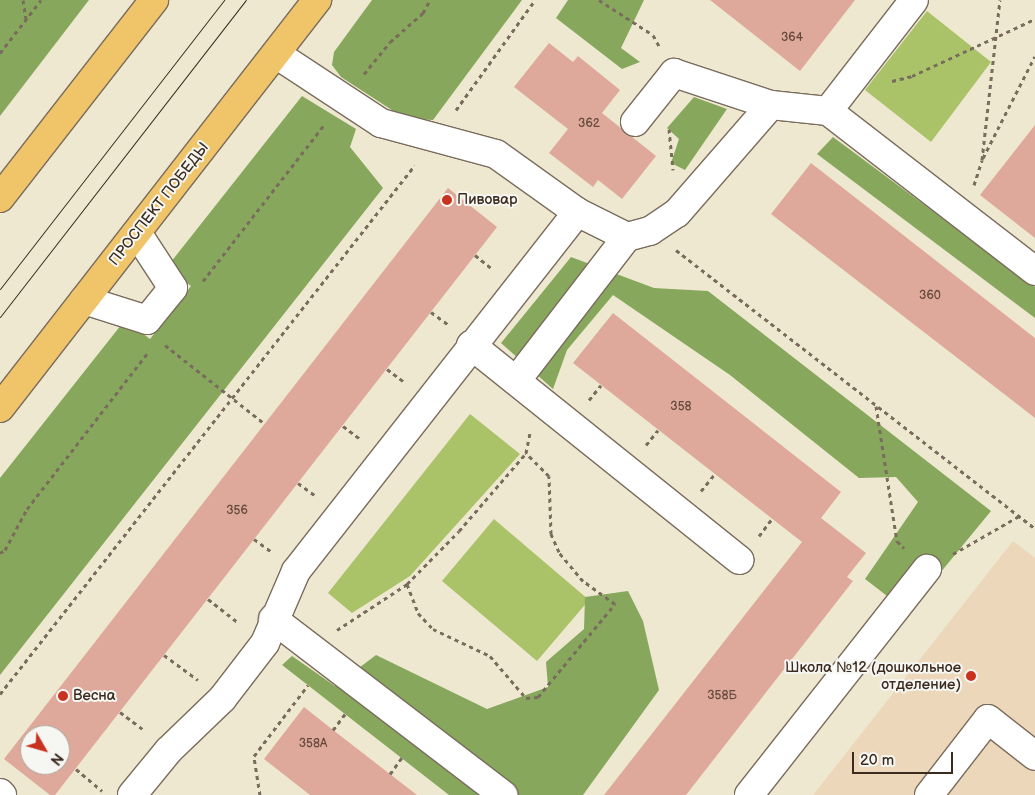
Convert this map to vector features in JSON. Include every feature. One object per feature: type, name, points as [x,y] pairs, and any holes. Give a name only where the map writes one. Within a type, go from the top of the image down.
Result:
[{"type":"main road","points":[[0,198],[154,0]]},
{"type":"main road","name":"ПРОСПЕКТ ПОБЕДЫ","points":[[0,408],[316,0]]},
{"type":"lane","points":[[828,111],[914,0]]},
{"type":"lane","points":[[276,54],[381,123],[496,154],[577,212],[639,234]]},
{"type":"lane","points":[[635,122],[670,79],[770,104],[828,111],[1035,271]]},
{"type":"lane","points":[[516,381],[639,234],[677,213],[770,104]]},
{"type":"lane","points":[[132,795],[169,750],[222,699],[269,631],[296,571],[577,212]]},
{"type":"lane","points":[[84,300],[147,320],[158,307],[173,288],[137,233]]},
{"type":"lane","points":[[471,345],[738,560]]},
{"type":"lane","points":[[750,795],[927,569]]},
{"type":"lane","points":[[269,631],[320,655],[503,795]]},
{"type":"lane","points":[[929,795],[988,719],[1035,756]]},
{"type":"path","points":[[24,0],[26,19]]},
{"type":"path","points":[[0,53],[41,0]]},
{"type":"path","points":[[200,285],[390,42],[423,14],[430,0]]},
{"type":"path","points":[[0,694],[436,138],[536,0]]},
{"type":"path","points":[[599,0],[653,35],[670,79],[677,213]]},
{"type":"path","points":[[982,160],[998,35],[1000,0]]},
{"type":"path","points":[[853,79],[868,87],[912,76],[1035,19]]},
{"type":"path","points":[[964,216],[982,160],[1035,56]]},
{"type":"path","points":[[639,234],[876,405],[1035,528]]},
{"type":"path","points":[[158,339],[264,424]]},
{"type":"path","points":[[0,554],[5,550],[27,509],[152,347]]},
{"type":"path","points":[[260,795],[254,756],[320,655],[362,612],[407,584],[459,531],[526,453],[538,399]]},
{"type":"path","points":[[876,405],[897,541],[927,569],[1019,516]]},
{"type":"path","points":[[407,584],[418,613],[433,629],[490,656],[526,698],[538,697],[615,604],[583,581],[559,552],[551,534],[549,476],[526,453]]},
{"type":"path","points":[[208,599],[269,631]]},
{"type":"path","points":[[164,655],[222,699]]},
{"type":"path","points":[[76,769],[108,795]]},
{"type":"shaded area","name":"Школа №12 (дошкольное отделение)","points":[[1013,541],[1035,558],[1035,795],[813,795]]},
{"type":"green space","points":[[0,0],[89,0],[0,116]]},
{"type":"green space","points":[[372,0],[522,0],[433,120],[414,119],[398,114],[341,77],[332,65],[334,52]]},
{"type":"green space","points":[[568,0],[644,0],[621,48],[640,62],[622,69],[556,18]]},
{"type":"green space","points":[[927,11],[991,62],[931,142],[865,90]]},
{"type":"green space","points":[[302,96],[356,129],[350,147],[383,188],[0,675],[0,478],[125,320],[150,339],[191,286],[167,267]]},
{"type":"green space","points":[[694,97],[727,109],[685,170],[671,163],[679,139],[667,128]]},
{"type":"green space","points":[[833,137],[1035,287],[1035,318],[817,154]]},
{"type":"green space","points":[[571,257],[654,288],[708,291],[991,511],[908,612],[865,579],[918,502],[896,477],[859,478],[730,375],[613,295],[567,350],[553,389],[501,343]]},
{"type":"green space","points":[[470,414],[520,454],[410,576],[352,613],[328,593]]},
{"type":"green space","points":[[494,519],[589,600],[537,661],[442,581]]},
{"type":"green space","points":[[628,591],[643,621],[659,690],[583,795],[449,795],[282,665],[292,656],[335,686],[376,655],[487,709],[548,687],[546,662],[584,629],[585,597]]},
{"type":"building","points":[[710,0],[855,0],[800,71]]},
{"type":"building","points":[[549,43],[573,62],[578,56],[620,90],[602,113],[656,156],[622,199],[598,180],[593,187],[549,153],[568,129],[514,87]]},
{"type":"building","points":[[1035,125],[1035,238],[980,195]]},
{"type":"building","points":[[811,163],[1035,338],[1035,418],[771,214]]},
{"type":"building","points":[[448,188],[497,227],[55,795],[50,795],[24,775],[70,775],[70,725],[30,725]]},
{"type":"building","points":[[613,313],[841,492],[821,518],[866,553],[847,577],[853,581],[686,795],[604,795],[802,542],[573,363]]},
{"type":"building","points":[[304,707],[417,795],[310,795],[264,759]]},
{"type":"building","points":[[20,738],[20,772],[4,759]]},
{"type":"tram line","points":[[0,289],[224,0]]},
{"type":"tram line","points":[[0,317],[246,0]]},
{"type":"place","name":"Пивовар","points":[[447,200]]},
{"type":"place","name":"Школа №12 (дошкольное отделение)","points":[[971,676]]},
{"type":"place","name":"Весна","points":[[63,696]]}]
